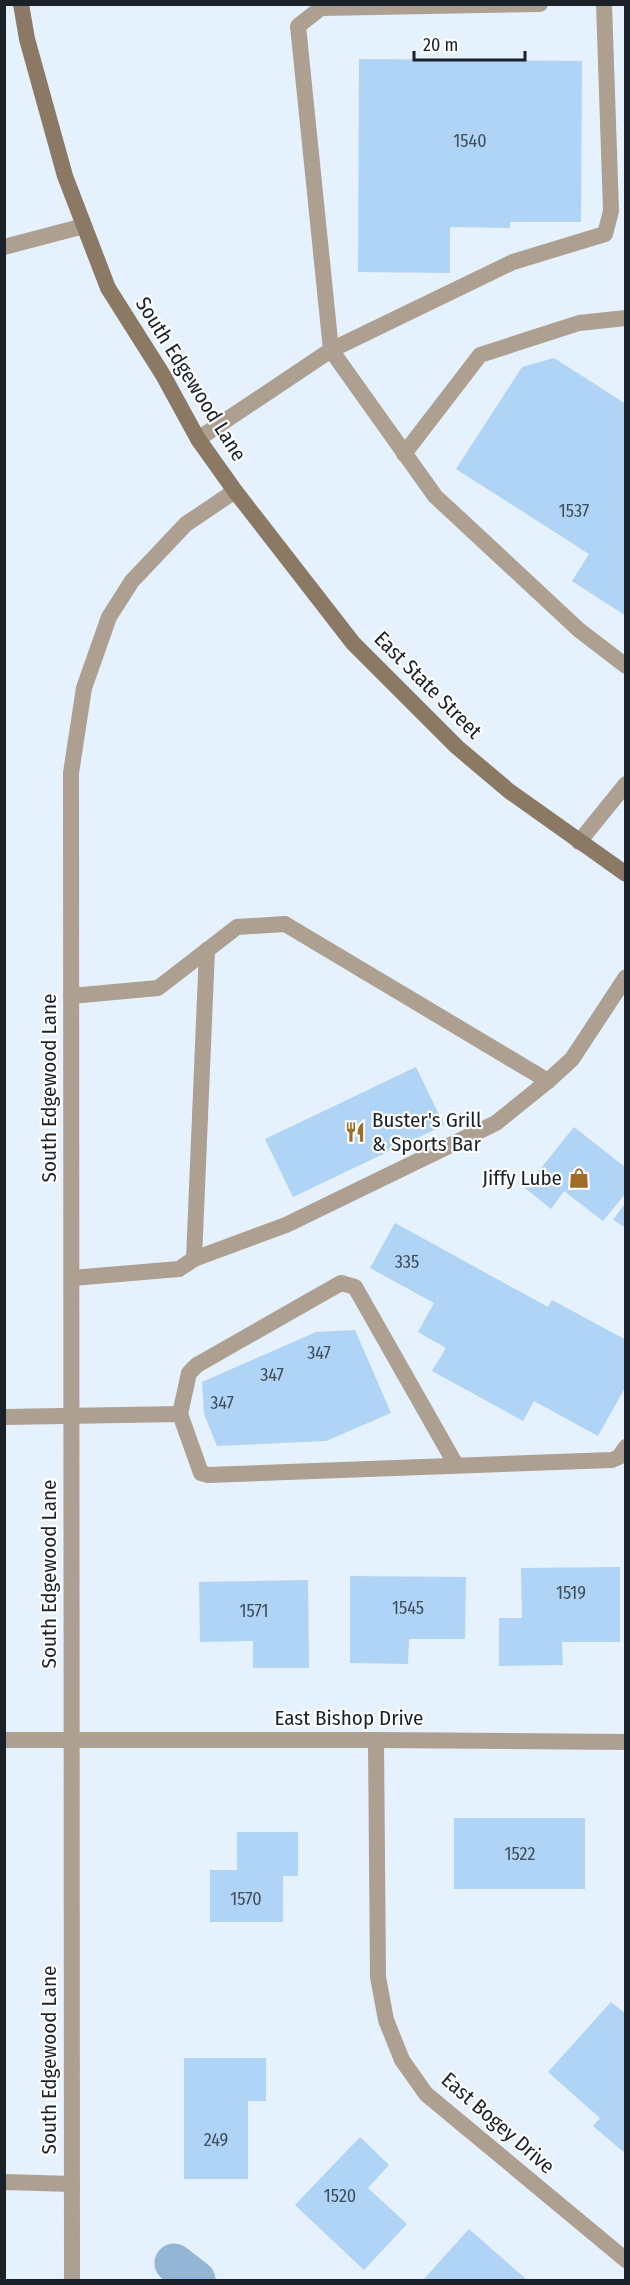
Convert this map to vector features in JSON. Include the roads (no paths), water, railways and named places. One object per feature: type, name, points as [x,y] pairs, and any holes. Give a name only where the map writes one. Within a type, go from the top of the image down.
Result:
[{"type":"main road","name":"South Edgewood Lane","points":[[21,4],[27,39],[65,176],[108,288],[163,375],[198,439],[235,491]]},
{"type":"main road","name":"East State Street","points":[[235,491],[353,643],[457,747],[509,791],[626,874]]},
{"type":"street","points":[[540,4],[321,9],[298,26],[331,350],[435,496],[579,630],[626,666]]},
{"type":"street","points":[[198,439],[331,350],[513,262],[605,234],[611,211],[604,4]]},
{"type":"street","points":[[4,247],[84,226]]},
{"type":"street","points":[[404,454],[480,355],[579,323],[626,318]]},
{"type":"street","name":"South Edgewood Lane","points":[[72,2280],[71,773],[84,688],[109,617],[132,581],[186,524],[235,491]]},
{"type":"street","points":[[579,842],[626,784]]},
{"type":"street","points":[[71,996],[158,988],[237,927],[285,924],[548,1081]]},
{"type":"street","points":[[194,1259],[207,950]]},
{"type":"street","points":[[72,1278],[179,1269],[194,1259],[286,1224],[496,1123],[572,1059],[626,977]]},
{"type":"street","points":[[456,1465],[355,1287],[348,1284],[341,1283],[197,1365],[189,1373],[180,1414],[201,1473],[204,1474],[612,1460],[619,1457],[626,1447]]},
{"type":"street","points":[[4,1417],[180,1414]]},
{"type":"street","name":"East Bishop Drive","points":[[4,1740],[626,1742]]},
{"type":"street","name":"East Bogey Drive","points":[[376,1740],[378,1977],[386,2020],[402,2060],[426,2094],[626,2260]]},
{"type":"street","points":[[4,2182],[72,2184]]},
{"type":"waterway","points":[[174,2263],[196,2280]]},
{"type":"place","name":"Buster's Grill & Sports Bar","points":[[355,1132]]},
{"type":"place","name":"Jiffy Lube","points":[[579,1178]]}]
